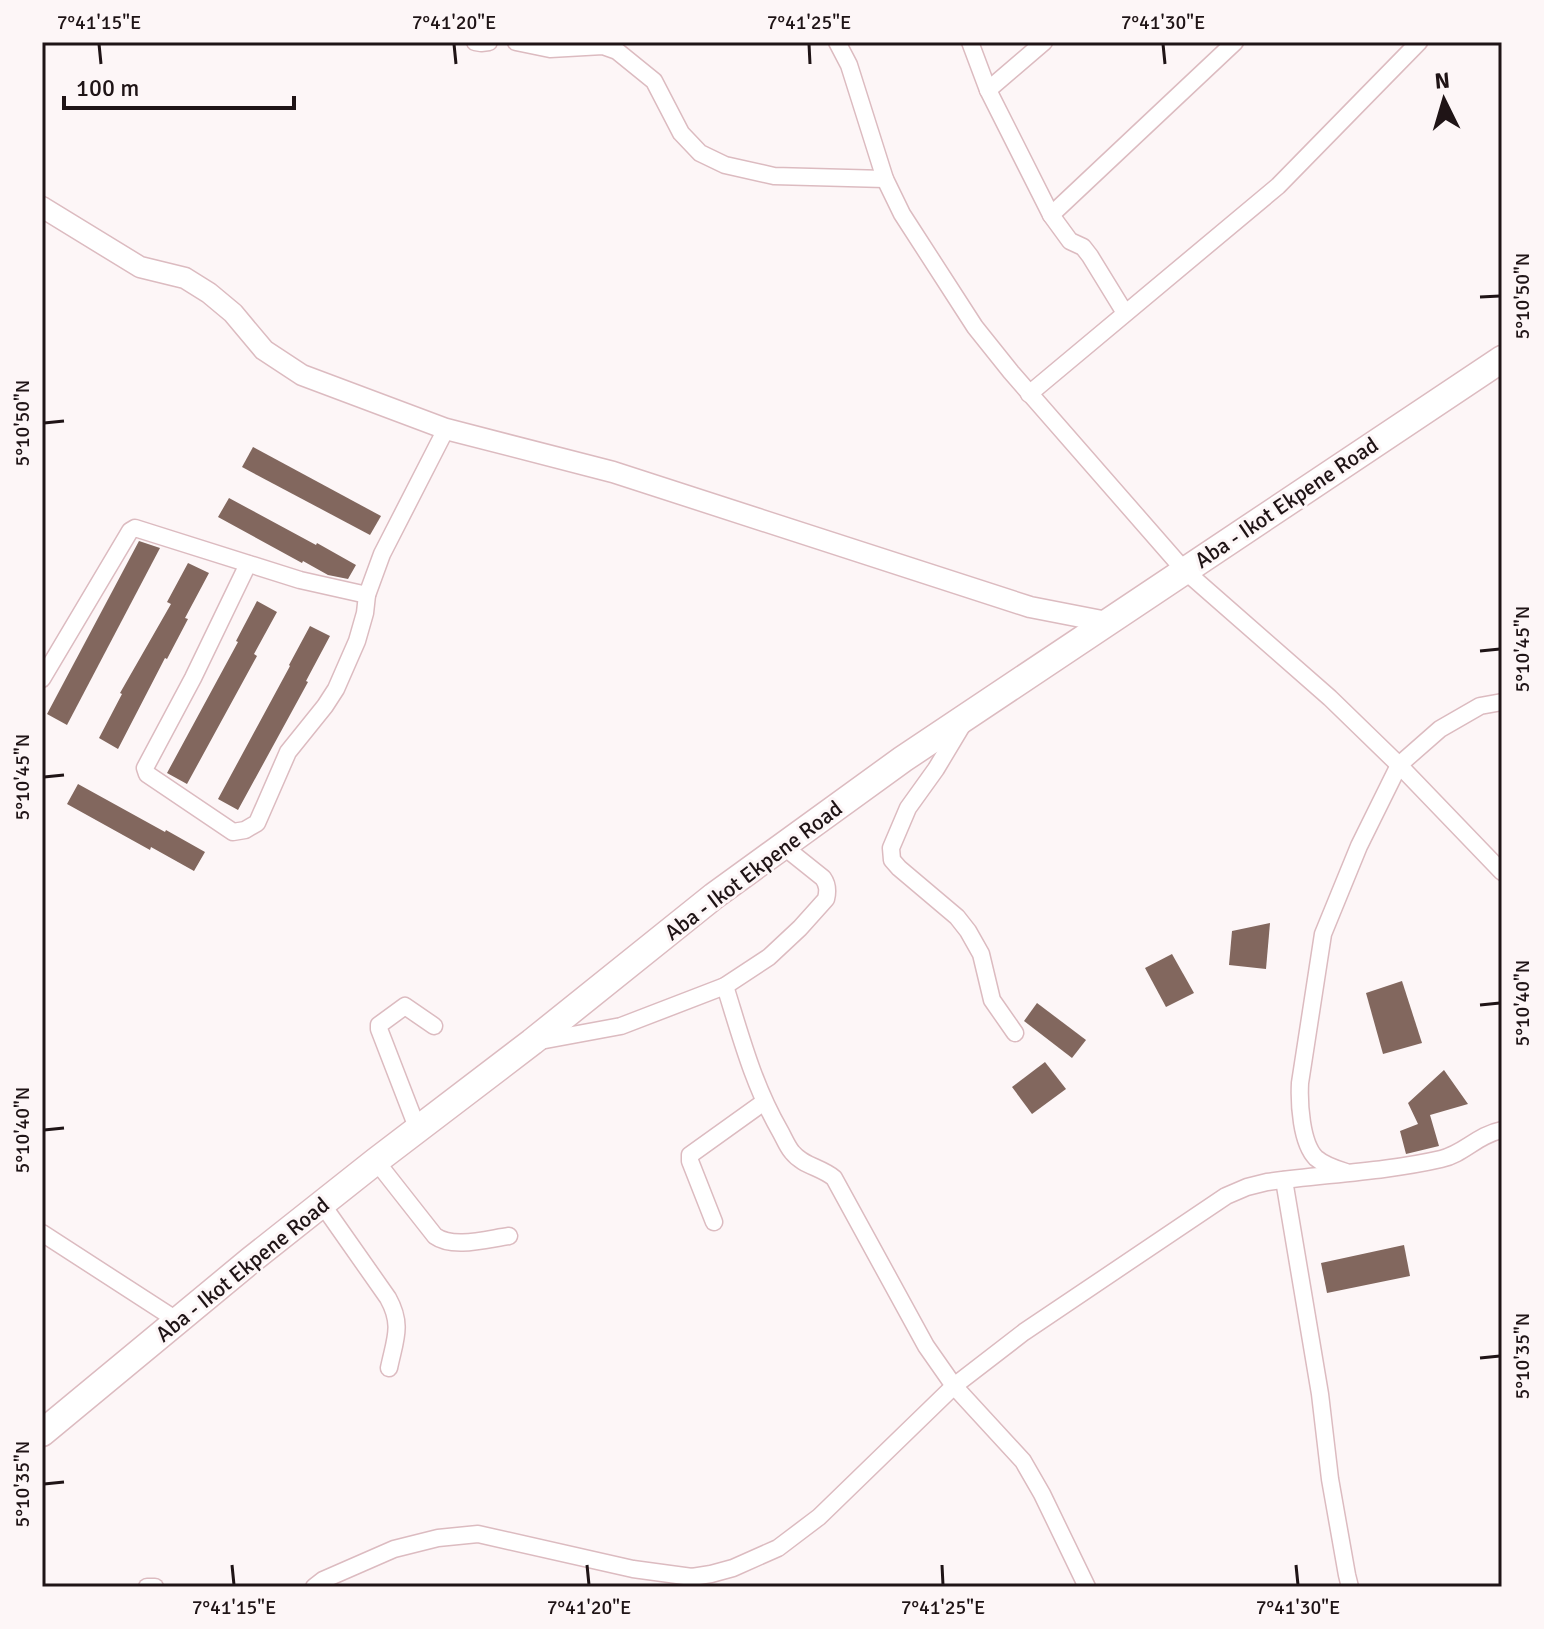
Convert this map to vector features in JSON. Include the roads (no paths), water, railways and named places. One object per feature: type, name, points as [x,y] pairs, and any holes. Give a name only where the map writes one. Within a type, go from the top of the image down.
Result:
[{"type":"highway","name":"Aba - Ikot Ekpene Road","points":[[42,1433],[322,1204],[714,896],[903,759],[1502,359]]},
{"type":"street","points":[[475,42],[489,42]]},
{"type":"street","points":[[516,42],[550,49],[603,46],[617,51],[654,81],[681,133],[700,153],[725,165],[774,176],[885,179]]},
{"type":"street","points":[[837,42],[849,65],[885,179],[902,214],[975,327],[1029,394],[1184,570],[1330,698],[1502,872]]},
{"type":"street","points":[[970,42],[988,90],[1051,215],[1070,241],[1083,247],[1090,256],[1125,313]]},
{"type":"street","points":[[988,90],[1044,42]]},
{"type":"street","points":[[1051,215],[1235,42]]},
{"type":"street","points":[[1029,394],[1278,186],[1419,42]]},
{"type":"street","points":[[42,207],[140,267],[185,278],[209,293],[233,313],[264,350],[302,375],[446,429],[613,472],[1030,607],[1107,622]]},
{"type":"street","points":[[248,564],[145,768],[147,774],[233,832],[257,823],[288,752],[336,689],[357,641],[367,595],[382,554],[446,429]]},
{"type":"street","points":[[42,679],[130,531],[135,528],[300,580],[367,595]]},
{"type":"street","points":[[1348,1172],[1317,1159],[1309,1148],[1299,1104],[1323,934],[1359,846],[1399,765],[1440,729],[1480,706],[1502,702]]},
{"type":"street","points":[[968,716],[908,808],[891,848],[892,860],[957,917],[968,931],[981,954],[992,1000],[1015,1033]]},
{"type":"street","points":[[532,1042],[621,1026],[725,986],[769,957],[826,899],[827,885],[823,878],[783,846]]},
{"type":"street","points":[[725,986],[764,1102],[793,1153],[834,1178],[926,1346],[954,1386],[1023,1461],[1087,1587]]},
{"type":"street","points":[[418,1130],[379,1025],[405,1006],[434,1026]]},
{"type":"street","points":[[714,1222],[690,1155],[764,1102]]},
{"type":"street","points":[[314,1587],[323,1580],[394,1549],[438,1538],[478,1534],[633,1569],[692,1577],[733,1568],[778,1548],[819,1517],[954,1386],[1024,1332],[1226,1196],[1247,1187],[1289,1179],[1445,1159],[1481,1137],[1502,1130]]},
{"type":"street","points":[[1309,1148],[1289,1179],[1330,1479],[1350,1587]]},
{"type":"street","points":[[376,1161],[442,1241],[452,1243],[509,1236]]},
{"type":"street","points":[[322,1204],[395,1311],[398,1324],[389,1368]]},
{"type":"street","points":[[42,1233],[178,1321]]},
{"type":"street","points":[[147,1587],[155,1587]]}]
